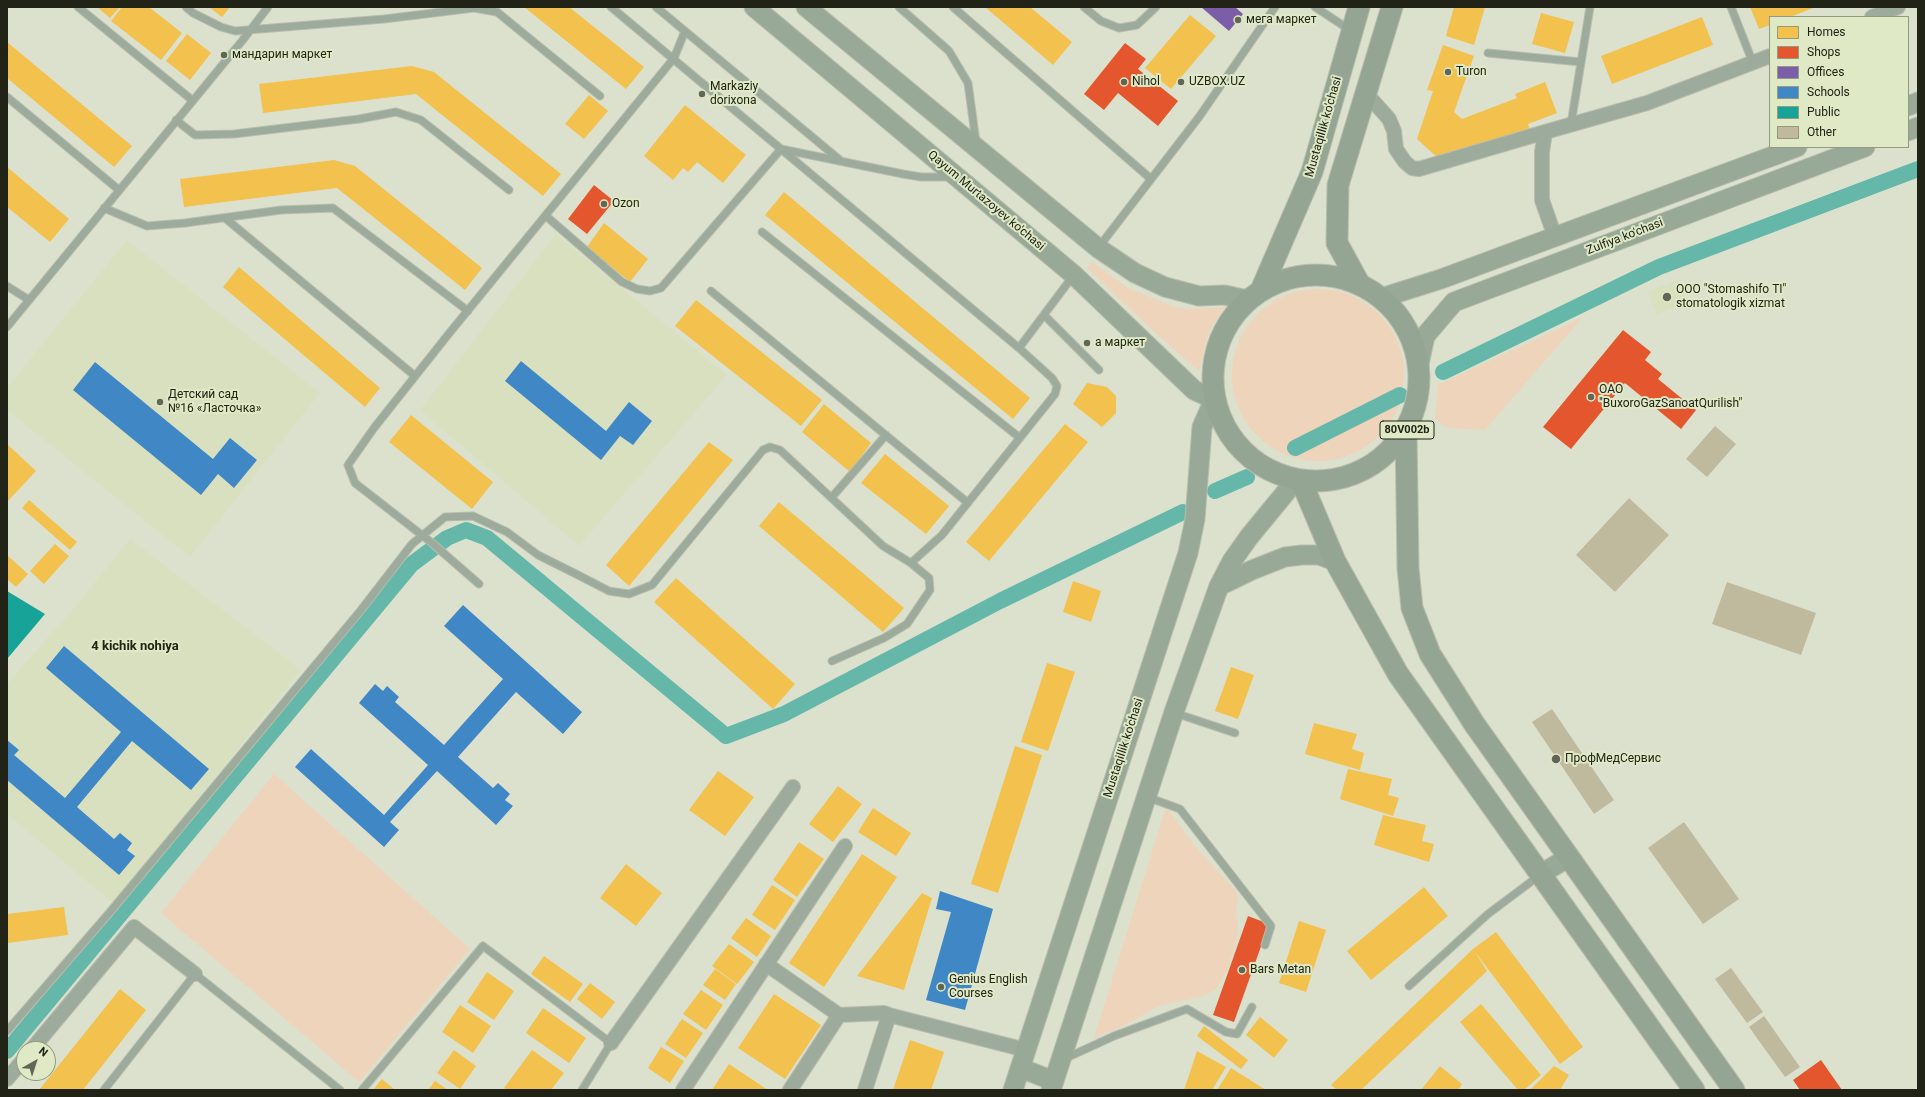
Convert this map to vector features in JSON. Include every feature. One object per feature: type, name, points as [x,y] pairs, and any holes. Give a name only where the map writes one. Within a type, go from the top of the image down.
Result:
[{"type":"main road","name":"Qayum Murtazoyev ko'chasi","points":[[754,7],[1074,275],[1194,390],[1213,401]]},
{"type":"main road","points":[[806,7],[1098,248],[1135,273],[1165,287],[1199,296],[1254,294]]},
{"type":"main road","name":"Mustaqillik ko'chasi","points":[[1013,1090],[1188,553],[1195,518],[1202,427],[1213,401],[1211,380],[1213,359],[1225,327],[1254,294],[1312,172],[1351,30],[1359,7]]},
{"type":"main road","name":"80V002b","points":[[1360,285],[1337,244],[1338,185],[1392,7]]},
{"type":"main road","name":"Zulfiya ko'chasi","points":[[1381,298],[1441,279],[1794,148]]},
{"type":"main road","name":"Zulfiya ko'chasi","points":[[1419,364],[1425,336],[1454,302],[1862,148]]},
{"type":"main road","name":"80V002b","points":[[1254,294],[1297,277],[1329,276],[1360,285],[1381,298],[1399,317],[1412,339],[1419,364],[1421,382],[1420,399],[1406,431],[1383,458],[1350,477],[1299,482]]},
{"type":"main road","points":[[1213,401],[1246,452],[1265,468],[1299,482],[1335,562],[1398,674],[1694,1090]]},
{"type":"main road","points":[[1406,431],[1408,576],[1412,608],[1430,654],[1476,725],[1734,1090]]},
{"type":"main road","points":[[1023,1059],[1053,1086],[1174,712],[1219,586],[1232,561],[1249,536],[1299,482]]},
{"type":"main road","points":[[1219,586],[1252,570],[1285,557],[1319,555],[1335,562]]},
{"type":"main road","points":[[1541,874],[1569,857]]},
{"type":"street","points":[[1875,16],[1898,7]]},
{"type":"street","points":[[1364,96],[1373,101],[1389,119],[1394,132],[1396,149],[1405,162],[1412,168],[1419,169],[1647,102],[1753,64],[1769,56]]},
{"type":"street","points":[[1545,132],[1542,152],[1542,200],[1555,237]]},
{"type":"street","points":[[611,1043],[793,788]]},
{"type":"street","points":[[683,1090],[845,846]]},
{"type":"street","points":[[39,1041],[134,927],[195,974]]},
{"type":"street","points":[[766,964],[839,1014],[884,1013],[1023,1059]]},
{"type":"street","points":[[790,1090],[839,1014]]},
{"type":"street","points":[[865,1090],[889,1015]]},
{"type":"street","points":[[7,1079],[16,1068]]},
{"type":"lane","points":[[78,7],[192,100]]},
{"type":"lane","points":[[186,7],[193,13],[221,27],[235,31],[384,20],[474,8],[497,12],[600,96]]},
{"type":"lane","points":[[7,327],[268,7]]},
{"type":"lane","points":[[611,7],[674,58],[1019,348],[1052,378],[1057,386],[1055,394],[942,535],[910,563]]},
{"type":"lane","points":[[656,7],[843,162]]},
{"type":"lane","points":[[899,7],[949,51],[968,83],[977,148]]},
{"type":"lane","points":[[953,7],[1151,179]]},
{"type":"lane","points":[[1084,7],[1101,22],[1119,28],[1137,25],[1156,7]]},
{"type":"lane","points":[[1098,248],[1199,117],[1275,7]]},
{"type":"lane","points":[[1315,7],[1351,30]]},
{"type":"lane","points":[[1571,124],[1590,7]]},
{"type":"lane","points":[[1731,7],[1753,64]]},
{"type":"lane","points":[[479,584],[432,543],[355,483],[348,465],[374,428],[415,376],[674,58],[685,31]]},
{"type":"lane","points":[[1488,53],[1581,62]]},
{"type":"lane","points":[[7,97],[119,190]]},
{"type":"lane","points":[[176,120],[195,135],[234,134],[359,119],[396,112],[421,120],[509,190]]},
{"type":"lane","points":[[781,149],[921,177],[957,177]]},
{"type":"lane","points":[[546,216],[622,282],[650,291],[661,288],[781,149]]},
{"type":"lane","points":[[104,208],[147,226],[225,218],[281,210],[333,208],[468,311]]},
{"type":"lane","points":[[225,218],[415,376]]},
{"type":"lane","points":[[762,232],[1020,438]]},
{"type":"lane","points":[[1019,348],[1074,275]]},
{"type":"lane","points":[[7,286],[29,300]]},
{"type":"lane","points":[[711,291],[968,502]]},
{"type":"lane","points":[[1044,315],[1099,370]]},
{"type":"lane","points":[[832,498],[886,435]]},
{"type":"lane","points":[[7,1030],[115,906],[362,610],[412,544],[421,535],[445,517],[473,516],[507,532],[538,555],[571,572],[609,591],[629,594],[652,585],[763,450],[770,447],[780,450],[883,546],[910,563],[929,578],[930,590],[907,624],[884,638],[832,660]]},
{"type":"lane","points":[[1174,712],[1235,733]]},
{"type":"lane","points":[[1147,797],[1180,809],[1271,926],[1265,945]]},
{"type":"lane","points":[[1409,986],[1488,914],[1541,874]]},
{"type":"lane","points":[[362,1090],[483,946],[611,1043],[582,1090]]},
{"type":"lane","points":[[104,1090],[195,974],[340,1090]]},
{"type":"lane","points":[[1060,1061],[1114,1036],[1187,1009],[1226,1032],[1237,1034],[1252,1007]]},
{"type":"shaded area","points":[[556,234],[727,375],[579,546],[420,410]]},
{"type":"shaded area","name":"Детский сад №16 «Ласточка»","points":[[127,240],[320,393],[190,557],[7,410],[7,388]]},
{"type":"shaded area","points":[[1092,262],[1128,288],[1175,307],[1192,309],[1225,307],[1211,328],[1199,371],[1153,331],[1087,268]]},
{"type":"shaded area","name":"OOO \"Stomashifo TI\" stomatologik xizmat","points":[[1678,280],[1687,304],[1656,314],[1648,291]]},
{"type":"shaded area","points":[[1310,289],[1326,289],[1343,292],[1359,299],[1373,308],[1385,320],[1394,334],[1401,350],[1404,375],[1403,392],[1398,408],[1385,430],[1373,442],[1359,451],[1343,458],[1326,461],[1310,461],[1293,458],[1277,451],[1263,442],[1251,430],[1242,416],[1235,400],[1232,383],[1232,367],[1235,350],[1242,334],[1251,320],[1263,308],[1277,299],[1293,292]]},
{"type":"shaded area","points":[[1583,317],[1485,430],[1448,428],[1435,419],[1438,385]]},
{"type":"shaded area","points":[[130,539],[301,670],[118,897],[115,905],[7,814],[7,684],[80,601]]},
{"type":"shaded area","points":[[274,774],[470,949],[359,1082],[161,913]]},
{"type":"shaded area","points":[[1166,807],[1194,845],[1236,891],[1238,897],[1236,910],[1238,920],[1237,940],[1227,970],[1216,989],[1204,996],[1159,1006],[1121,1027],[1094,1038]]},
{"type":"building: Homes","points":[[97,7],[120,7],[110,18]]},
{"type":"building: Homes","points":[[122,7],[149,7],[182,33],[161,60],[111,21]]},
{"type":"building: Homes","points":[[209,7],[230,7],[222,17]]},
{"type":"building: Homes","points":[[524,7],[569,7],[644,67],[626,89]]},
{"type":"building: Homes","points":[[985,7],[1030,7],[1072,42],[1053,65]]},
{"type":"building: Homes","points":[[1454,7],[1485,7],[1474,45],[1446,36]]},
{"type":"building: Homes","points":[[1750,7],[1816,7],[1793,16],[1769,16],[1769,25],[1759,29]]},
{"type":"building: Homes","points":[[1541,13],[1574,22],[1565,53],[1532,44]]},
{"type":"building: Homes","points":[[1190,15],[1216,36],[1171,89],[1145,68]]},
{"type":"building: Homes","points":[[1702,17],[1713,45],[1612,84],[1601,56]]},
{"type":"building: Homes","points":[[187,34],[211,53],[190,80],[166,61]]},
{"type":"building: Homes","points":[[7,42],[132,146],[114,167],[7,78]]},
{"type":"building: Homes","points":[[1443,45],[1474,56],[1454,112],[1462,119],[1517,98],[1515,94],[1545,82],[1557,113],[1528,124],[1530,130],[1488,147],[1485,141],[1439,159],[1417,139],[1433,91],[1427,90]]},
{"type":"building: Homes","points":[[412,66],[434,72],[561,174],[543,196],[416,94],[263,113],[259,84]]},
{"type":"building: Homes","points":[[589,95],[608,111],[584,139],[565,124]]},
{"type":"building: Homes","points":[[685,105],[746,155],[723,183],[697,162],[688,172],[683,168],[673,180],[644,156]]},
{"type":"building: Homes","points":[[334,160],[355,166],[482,268],[465,290],[337,188],[184,207],[180,179]]},
{"type":"building: Homes","points":[[7,167],[69,219],[50,242],[7,207]]},
{"type":"building: Homes","points":[[784,192],[1030,398],[1013,419],[765,215]]},
{"type":"building: Homes","points":[[604,223],[648,259],[630,282],[587,247]]},
{"type":"building: Homes","points":[[239,267],[380,388],[365,407],[223,287]]},
{"type":"building: Homes","points":[[696,300],[822,400],[801,426],[675,326]]},
{"type":"building: Homes","points":[[1087,383],[1107,387],[1116,396],[1116,413],[1102,427],[1073,404]]},
{"type":"building: Homes","points":[[824,404],[871,443],[850,472],[802,432]]},
{"type":"building: Homes","points":[[411,415],[493,482],[472,509],[389,442]]},
{"type":"building: Homes","points":[[1065,424],[1088,442],[989,561],[966,542]]},
{"type":"building: Homes","points":[[709,442],[733,460],[629,586],[606,565]]},
{"type":"building: Homes","points":[[7,444],[36,471],[7,502]]},
{"type":"building: Homes","points":[[885,454],[949,506],[926,534],[861,483]]},
{"type":"building: Homes","points":[[29,500],[77,542],[70,550],[22,508]]},
{"type":"building: Homes","points":[[779,502],[904,608],[883,632],[759,526]]},
{"type":"building: Homes","points":[[55,544],[69,556],[44,584],[30,571]]},
{"type":"building: Homes","points":[[7,555],[28,574],[16,587],[7,579]]},
{"type":"building: Homes","points":[[676,578],[795,684],[773,709],[654,602]]},
{"type":"building: Homes","points":[[1073,581],[1101,591],[1091,622],[1063,612]]},
{"type":"building: Homes","points":[[1047,663],[1075,672],[1048,751],[1021,742]]},
{"type":"building: Homes","points":[[1231,667],[1254,675],[1238,719],[1215,711]]},
{"type":"building: Homes","points":[[1314,723],[1357,734],[1352,749],[1364,753],[1360,770],[1305,754]]},
{"type":"building: Homes","points":[[1015,746],[1042,755],[998,893],[971,884]]},
{"type":"building: Homes","points":[[1348,769],[1392,779],[1388,795],[1399,798],[1393,816],[1340,799]]},
{"type":"building: Homes","points":[[718,771],[754,797],[725,836],[689,810]]},
{"type":"building: Homes","points":[[838,786],[862,804],[833,842],[809,824]]},
{"type":"building: Homes","points":[[873,808],[911,833],[896,856],[858,832]]},
{"type":"building: Homes","points":[[1383,815],[1426,825],[1422,841],[1434,844],[1429,862],[1374,845]]},
{"type":"building: Homes","points":[[799,842],[824,859],[797,897],[773,880]]},
{"type":"building: Homes","points":[[862,854],[897,877],[824,987],[789,963]]},
{"type":"building: Homes","points":[[626,864],[662,893],[636,926],[600,898]]},
{"type":"building: Homes","points":[[772,885],[795,900],[775,930],[752,915]]},
{"type":"building: Homes","points":[[1424,887],[1448,916],[1371,980],[1347,951]]},
{"type":"building: Homes","points":[[922,893],[932,898],[904,990],[857,976]]},
{"type":"building: Homes","points":[[64,907],[68,935],[7,943],[7,914]]},
{"type":"building: Homes","points":[[746,918],[771,936],[757,957],[731,938]]},
{"type":"building: Homes","points":[[1299,921],[1326,930],[1306,992],[1279,983]]},
{"type":"building: Homes","points":[[1496,932],[1583,1047],[1560,1064],[1475,952],[1487,971],[1361,1090],[1337,1090],[1331,1085],[1473,949]]},
{"type":"building: Homes","points":[[729,944],[754,962],[737,984],[712,966]]},
{"type":"building: Homes","points":[[544,956],[583,984],[570,1002],[531,974]]},
{"type":"building: Homes","points":[[715,969],[736,984],[725,1000],[703,985]]},
{"type":"building: Homes","points":[[487,972],[514,991],[494,1020],[467,1002]]},
{"type":"building: Homes","points":[[590,983],[615,1002],[602,1019],[577,999]]},
{"type":"building: Homes","points":[[120,989],[146,1010],[83,1090],[39,1090],[46,1081],[56,1081],[56,1069]]},
{"type":"building: Homes","points":[[701,990],[723,1005],[706,1030],[683,1014]]},
{"type":"building: Homes","points":[[774,994],[821,1025],[785,1079],[738,1048]]},
{"type":"building: Homes","points":[[1481,1004],[1541,1075],[1524,1090],[1518,1090],[1460,1022]]},
{"type":"building: Homes","points":[[460,1005],[491,1026],[473,1053],[442,1032]]},
{"type":"building: Homes","points":[[543,1008],[586,1038],[569,1063],[526,1033]]},
{"type":"building: Homes","points":[[1260,1017],[1288,1040],[1274,1058],[1246,1035]]},
{"type":"building: Homes","points":[[682,1019],[703,1033],[686,1058],[665,1044]]},
{"type":"building: Homes","points":[[1204,1026],[1248,1060],[1241,1069],[1197,1036]]},
{"type":"building: Homes","points":[[910,1040],[944,1052],[931,1090],[893,1090]]},
{"type":"building: Homes","points":[[661,1047],[684,1061],[670,1083],[648,1068]]},
{"type":"building: Homes","points":[[454,1050],[476,1066],[460,1089],[437,1073]]},
{"type":"building: Homes","points":[[532,1050],[564,1073],[551,1090],[507,1090],[504,1088]]},
{"type":"building: Homes","points":[[1197,1051],[1226,1067],[1212,1090],[1184,1090]]},
{"type":"building: Homes","points":[[729,1064],[768,1090],[712,1090]]},
{"type":"building: Homes","points":[[1440,1066],[1462,1084],[1458,1090],[1421,1090]]},
{"type":"building: Homes","points":[[1554,1066],[1569,1075],[1560,1090],[1530,1090]]},
{"type":"building: Homes","points":[[1231,1068],[1266,1090],[1217,1090]]},
{"type":"building: Homes","points":[[382,1079],[395,1090],[373,1090]]},
{"type":"building: Homes","points":[[435,1081],[448,1090],[428,1090]]},
{"type":"building: Shops","name":"Nihol","points":[[1125,43],[1146,59],[1138,69],[1178,101],[1158,126],[1118,93],[1104,110],[1084,94]]},
{"type":"building: Shops","points":[[594,185],[614,201],[587,234],[568,219]]},
{"type":"building: Shops","name":"ОАО \"BuxoroGazSanoatQurilish\"","points":[[1623,330],[1651,352],[1645,360],[1662,374],[1658,379],[1696,410],[1681,429],[1625,383],[1571,449],[1543,427]]},
{"type":"building: Shops","points":[[1248,916],[1269,924],[1234,1022],[1213,1015]]},
{"type":"building: Shops","points":[[1821,1060],[1842,1090],[1800,1090],[1793,1080]]},
{"type":"building: Offices","points":[[1201,7],[1235,7],[1243,14],[1229,31]]},
{"type":"building: Schools","points":[[521,361],[606,431],[629,402],[652,421],[633,445],[620,436],[601,460],[505,381]]},
{"type":"building: Schools","name":"Детский сад №16 «Ласточка»","points":[[95,362],[213,459],[230,438],[257,460],[234,488],[218,474],[201,495],[73,390]]},
{"type":"building: Schools","points":[[463,605],[582,712],[563,734],[516,692],[458,757],[493,788],[498,783],[510,794],[505,800],[513,806],[496,825],[437,771],[390,822],[399,830],[384,847],[295,767],[311,749],[384,815],[428,765],[359,703],[375,684],[383,691],[387,686],[399,697],[395,702],[444,745],[503,679],[444,626]]},
{"type":"building: Schools","points":[[64,646],[209,769],[191,790],[132,741],[77,807],[114,839],[120,833],[132,843],[127,850],[135,856],[119,875],[7,780],[7,740],[19,750],[14,755],[65,798],[121,732],[46,668]]},
{"type":"building: Schools","points":[[940,891],[993,909],[965,1010],[926,1000],[951,912],[936,909]]},
{"type":"building: Public","points":[[7,591],[45,614],[7,659]]},
{"type":"building: Other","points":[[1715,426],[1736,444],[1707,477],[1686,459]]},
{"type":"building: Other","points":[[1629,498],[1669,535],[1615,592],[1576,555]]},
{"type":"building: Other","points":[[1727,582],[1816,613],[1801,655],[1712,624]]},
{"type":"building: Other","points":[[1552,709],[1614,800],[1594,814],[1532,722]]},
{"type":"building: Other","points":[[1684,822],[1739,899],[1703,924],[1648,848]]},
{"type":"building: Other","points":[[1731,968],[1763,1012],[1747,1023],[1715,979]]},
{"type":"building: Other","points":[[1764,1016],[1800,1067],[1785,1077],[1749,1027]]},
{"type":"waterway","points":[[1443,372],[1659,267],[1918,169]]},
{"type":"waterway","points":[[1295,448],[1400,395]]},
{"type":"waterway","points":[[1215,491],[1247,477]]},
{"type":"waterway","points":[[7,1051],[412,564],[447,538],[466,530],[487,538],[726,736],[784,714],[1000,601],[1183,512]]},
{"type":"place","name":"мега маркет","points":[[1238,20]]},
{"type":"place","name":"мандарин маркет","points":[[224,55]]},
{"type":"place","name":"Turon","points":[[1448,72]]},
{"type":"place","name":"Nihol","points":[[1124,82]]},
{"type":"place","name":"UZBOX.UZ","points":[[1181,82]]},
{"type":"place","name":"Markaziy dorixona","points":[[702,94]]},
{"type":"place","name":"Ozon","points":[[604,204]]},
{"type":"place","name":"OOO \"Stomashifo TI\" stomatologik xizmat","points":[[1667,297]]},
{"type":"place","name":"а маркет","points":[[1087,343]]},
{"type":"place","name":"ОАО \"BuxoroGazSanoatQurilish\"","points":[[1591,397]]},
{"type":"place","name":"Детский сад №16 «Ласточка»","points":[[160,402]]},
{"type":"place","name":"ПрофМедСервис","points":[[1556,759]]},
{"type":"place","name":"Bars Metan","points":[[1242,970]]},
{"type":"place","name":"Genius English Courses","points":[[941,987]]},
{"type":"district","name":"4 kichik nohiya","points":[[135,647]]}]
